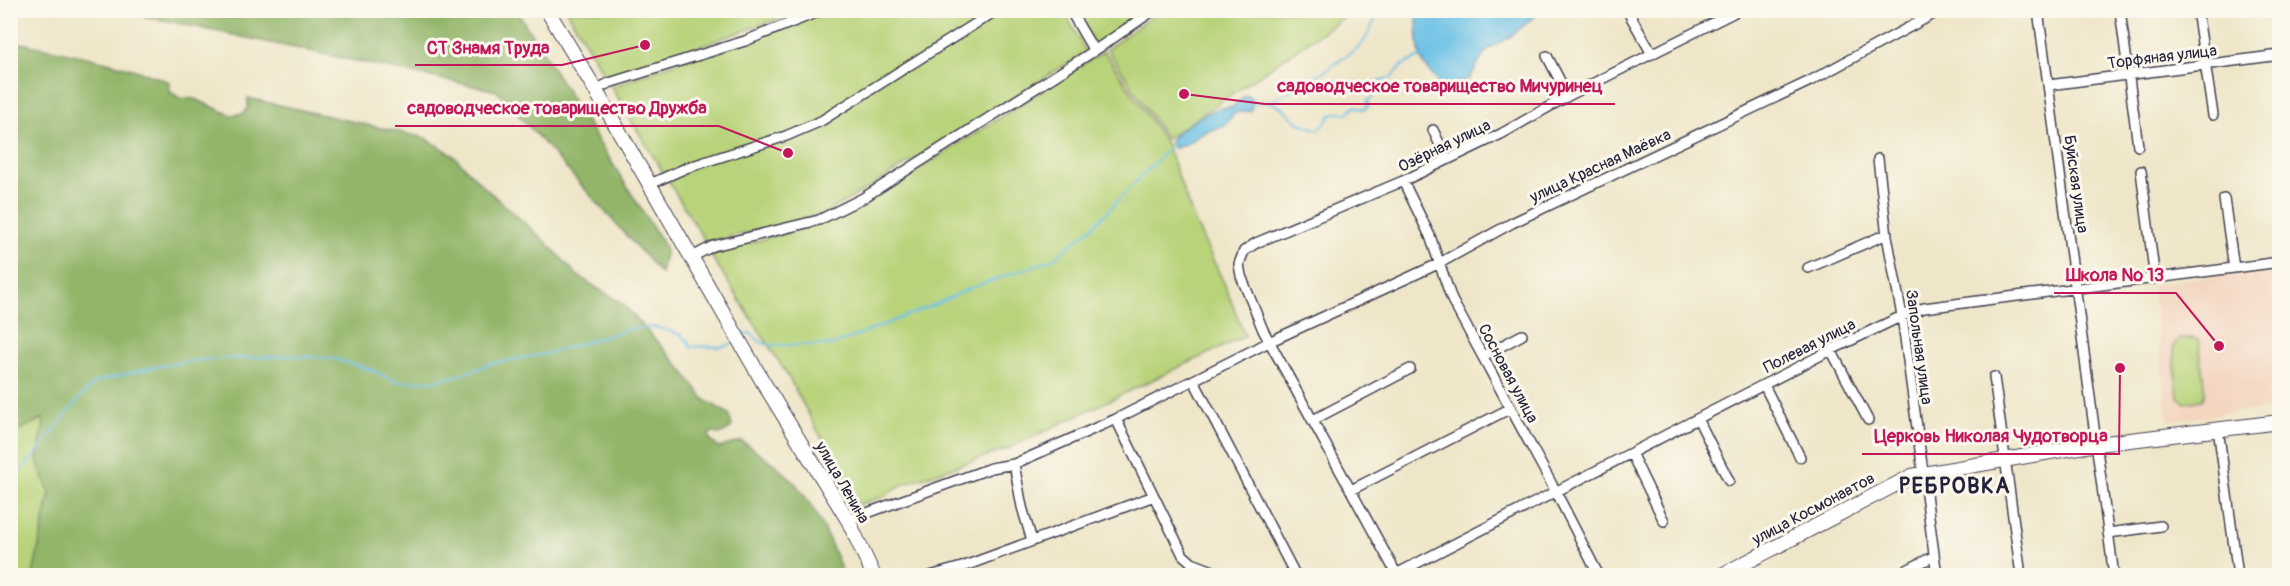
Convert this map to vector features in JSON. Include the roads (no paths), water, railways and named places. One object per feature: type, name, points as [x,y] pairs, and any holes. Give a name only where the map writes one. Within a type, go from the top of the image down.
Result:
[{"type":"main road","name":"улица Ленина","points":[[548,11],[779,407],[848,520],[874,576]]},
{"type":"main road","name":"улица Космонавтов","points":[[1720,576],[1900,480],[1921,473],[2097,444],[2280,422]]},
{"type":"street","points":[[595,90],[609,82],[745,41],[823,10]]},
{"type":"street","points":[[650,184],[686,168],[786,136],[821,121],[997,10]]},
{"type":"street","points":[[1070,10],[1094,51]]},
{"type":"street","points":[[692,257],[713,246],[835,214],[1094,51],[1154,10]]},
{"type":"street","points":[[1628,10],[1652,54]]},
{"type":"street","name":"Озёрная улица","points":[[1271,341],[1263,330],[1241,276],[1239,264],[1244,251],[1256,243],[1448,160],[1501,134],[1568,96],[1739,10]]},
{"type":"street","name":"улица Красная Маёвка","points":[[848,520],[991,468],[1014,464],[1116,419],[1271,341],[1438,264],[1512,224],[1810,81],[1941,10]]},
{"type":"street","name":"Буйская улица","points":[[2038,10],[2114,576]]},
{"type":"street","points":[[2120,10],[2138,146]]},
{"type":"street","points":[[2197,10],[2213,115]]},
{"type":"street","name":"Торфяная улица","points":[[2049,85],[2280,55]]},
{"type":"street","points":[[1547,56],[1568,96]]},
{"type":"street","points":[[1433,130],[1448,160]]},
{"type":"street","name":"Запольная улица","points":[[1878,159],[1887,234],[1902,316],[1936,576]]},
{"type":"street","points":[[2141,171],[2156,279]]},
{"type":"street","name":"Сосновая улица","points":[[1403,181],[1430,236],[1452,300],[1599,576]]},
{"type":"street","points":[[2224,199],[2234,268]]},
{"type":"street","points":[[1808,268],[1887,234]]},
{"type":"street","name":"Полевая улица","points":[[1394,574],[1831,350],[1924,308],[2280,262]]},
{"type":"street","points":[[1483,356],[1522,335]]},
{"type":"street","points":[[1271,341],[1394,574]]},
{"type":"street","points":[[1831,350],[1868,420]]},
{"type":"street","points":[[1313,420],[1410,369]]},
{"type":"street","points":[[1994,377],[2020,568]]},
{"type":"street","points":[[1194,381],[1296,576]]},
{"type":"street","points":[[1764,384],[1800,457]]},
{"type":"street","points":[[1351,490],[1510,408]]},
{"type":"street","points":[[1116,419],[1183,555],[1192,563],[1226,576]]},
{"type":"street","points":[[1698,419],[1730,481]]},
{"type":"street","points":[[2218,428],[2238,576]]},
{"type":"street","points":[[1631,453],[1664,521]]},
{"type":"street","points":[[1014,464],[1022,507],[1032,541]]},
{"type":"street","points":[[932,575],[962,567],[1154,496]]},
{"type":"street","points":[[2108,533],[2161,526]]},
{"type":"street","points":[[1895,576],[1934,556]]},
{"type":"water","points":[[1418,10],[1541,11],[1510,37],[1490,48],[1483,55],[1469,79],[1453,85],[1441,86],[1421,58]]},
{"type":"water","points":[[1247,95],[1253,100],[1250,111],[1234,114],[1225,125],[1205,132],[1184,145],[1174,148],[1170,142],[1193,121],[1222,108],[1232,107]]},
{"type":"waterway","points":[[1270,102],[1330,68],[1358,47],[1383,10]]},
{"type":"waterway","points":[[1251,103],[1270,102],[1283,108],[1297,122],[1318,130],[1333,114],[1348,114],[1355,106],[1364,110],[1369,105],[1367,101],[1372,98],[1374,83],[1391,78],[1403,65],[1422,56]]},
{"type":"waterway","points":[[743,334],[750,333],[762,343],[770,345],[833,345],[971,288],[1053,259],[1090,229],[1172,145]]},
{"type":"waterway","points":[[10,480],[30,461],[75,403],[95,382],[155,367],[197,360],[289,356],[331,358],[369,369],[397,382],[432,381],[464,374],[489,364],[545,354],[631,329],[655,327],[682,335],[690,347],[718,347],[734,343]]},
{"type":"place","name":"СТ Знамя Труда","points":[[645,45]]},
{"type":"place","name":"садоводческое товарищество Мичуринец","points":[[1184,94]]},
{"type":"place","name":"садоводческое товарищество Дружба","points":[[788,153]]},
{"type":"place","name":"Школа № 13","points":[[2219,346]]},
{"type":"place","name":"Церковь Николая Чудотворца","points":[[2120,368]]},
{"type":"district","name":"РЕБРОВКА","points":[[1955,485]]}]
